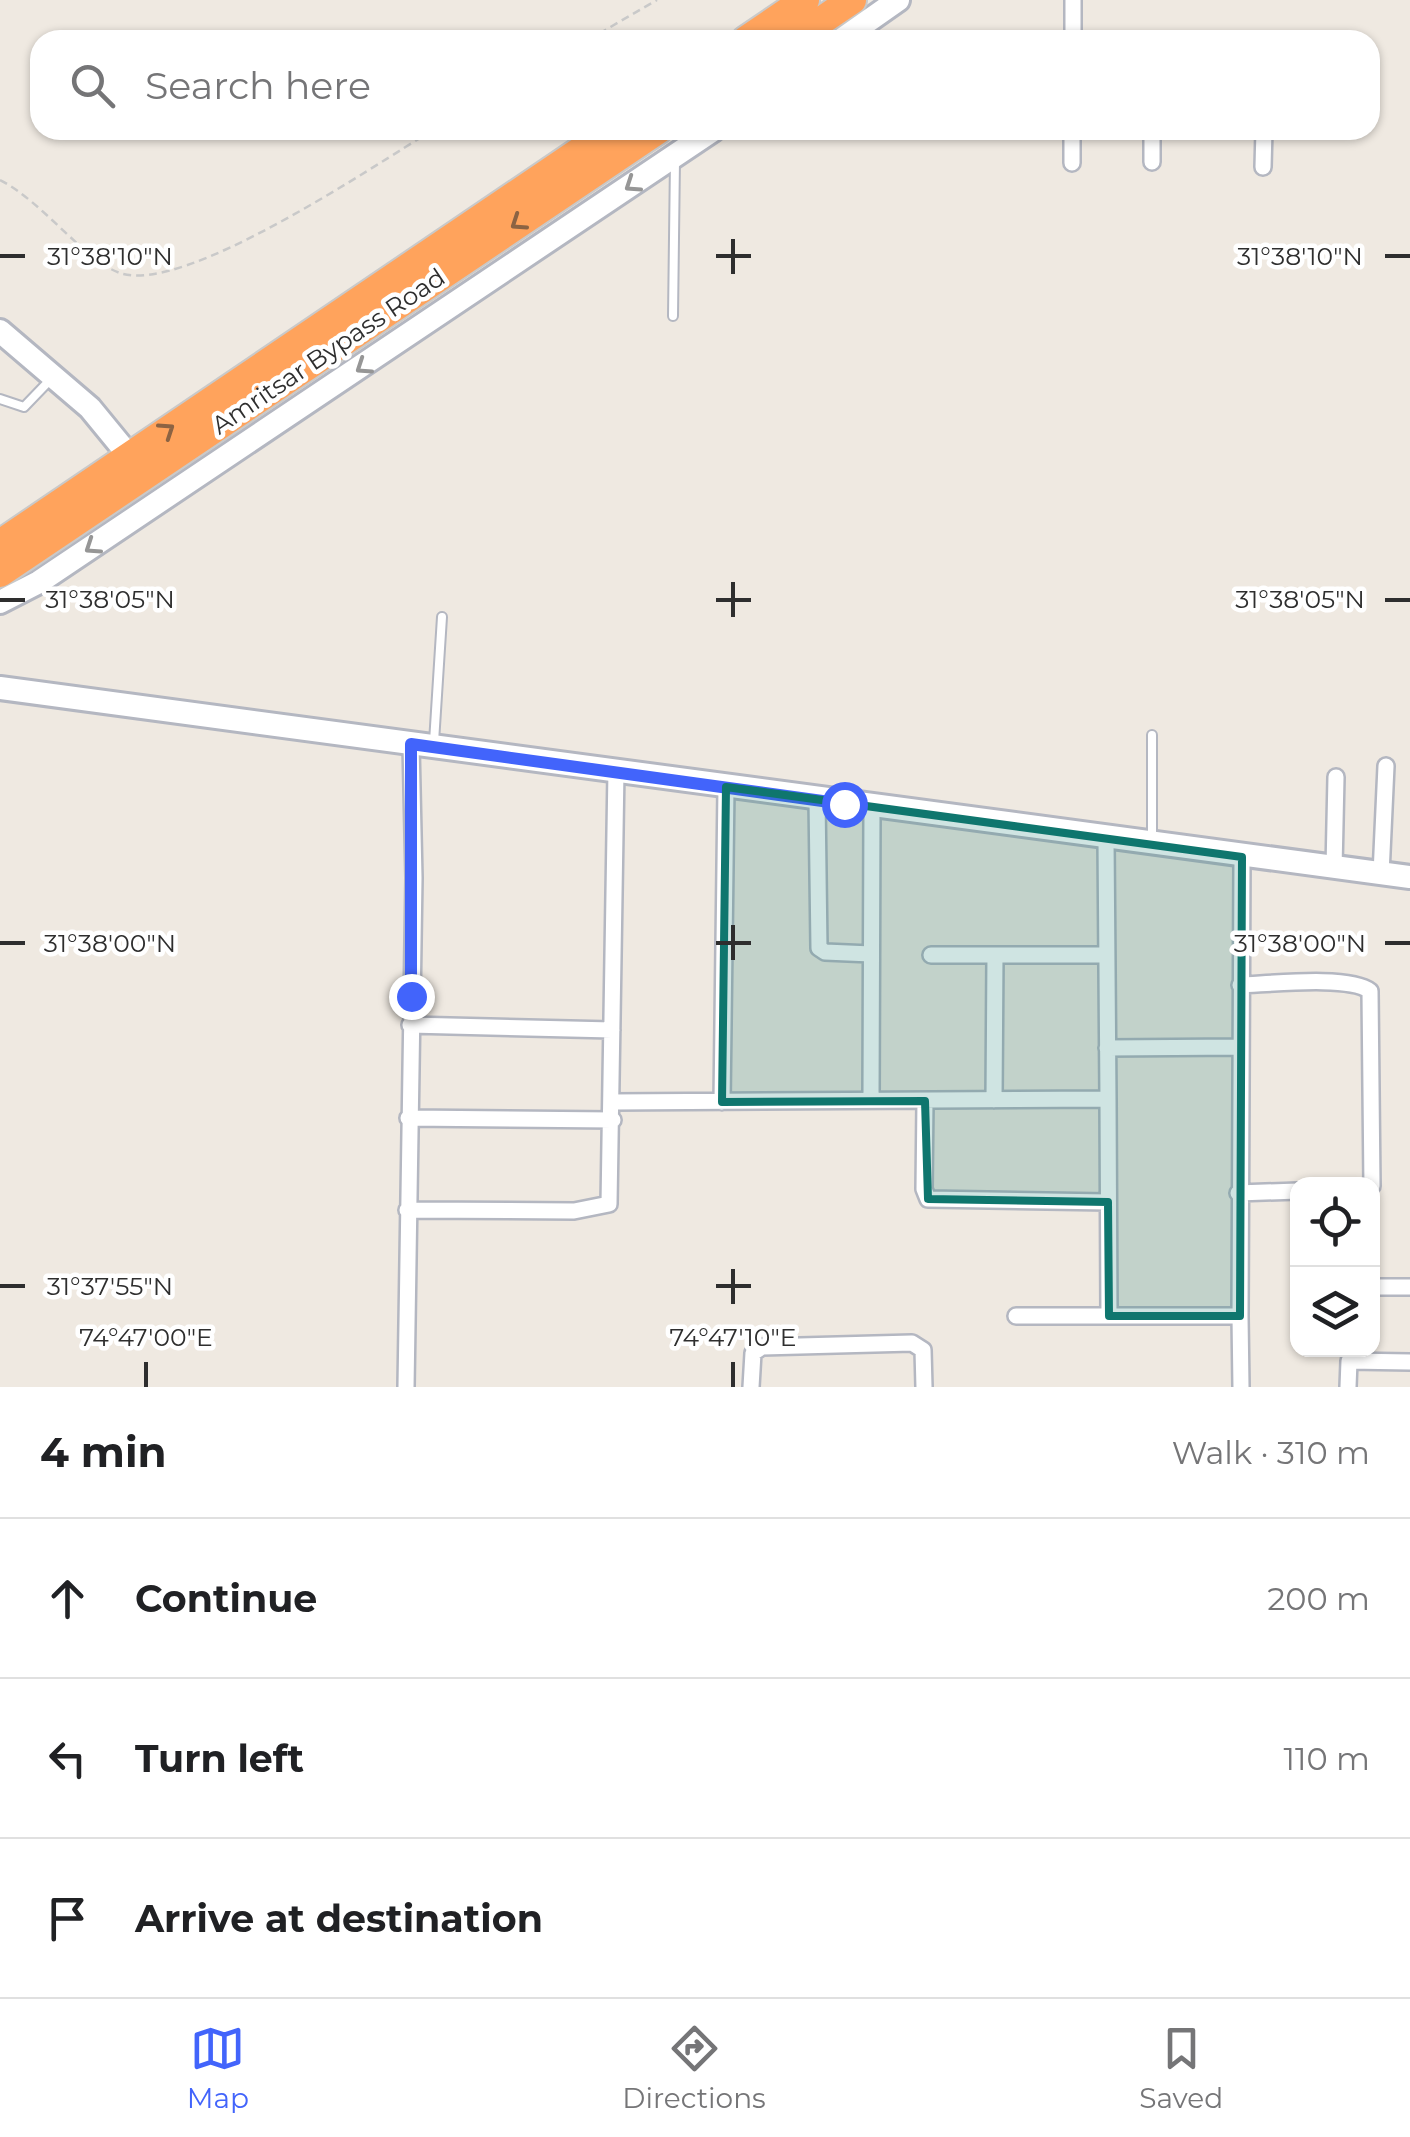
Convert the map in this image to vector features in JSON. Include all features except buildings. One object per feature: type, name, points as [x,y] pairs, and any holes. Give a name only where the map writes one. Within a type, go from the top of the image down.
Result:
[{"type":"highway","points":[[761,30],[805,0]]},
{"type":"highway","points":[[808,30],[852,0]]},
{"type":"highway","name":"Amritsar Bypass Road","points":[[0,573],[137,465],[596,140]]},
{"type":"highway","name":"Amritsar Bypass Road","points":[[0,544],[137,465],[642,140]]},
{"type":"street","points":[[855,30],[898,0]]},
{"type":"street","points":[[1073,0],[1073,30]]},
{"type":"street","points":[[0,602],[72,561],[697,140]]},
{"type":"street","points":[[1072,140],[1072,163]]},
{"type":"street","points":[[1152,140],[1152,162]]},
{"type":"street","points":[[1263,167],[1264,140]]},
{"type":"street","points":[[0,331],[90,408],[137,465]]},
{"type":"street","points":[[0,688],[1152,846],[1410,877]]},
{"type":"street","points":[[406,1387],[410,1026],[422,745]]},
{"type":"street","points":[[1381,874],[1386,766]]},
{"type":"street","points":[[407,1210],[607,1207],[612,1188],[616,770]]},
{"type":"street","points":[[1334,868],[1336,777]]},
{"type":"street","points":[[722,1102],[726,787]]},
{"type":"street","points":[[816,799],[819,948],[824,952],[871,954]]},
{"type":"street","points":[[871,1100],[872,808]]},
{"type":"street","points":[[1106,839],[1109,1316]]},
{"type":"street","points":[[1241,1387],[1238,1193],[1242,857]]},
{"type":"street","points":[[932,955],[1106,955]]},
{"type":"street","points":[[994,1100],[995,955]]},
{"type":"street","points":[[1240,985],[1330,983],[1368,988],[1376,1160],[1373,1177]]},
{"type":"street","points":[[410,1026],[612,1030]]},
{"type":"street","points":[[1107,1048],[1241,1047]]},
{"type":"street","points":[[613,1102],[1108,1099]]},
{"type":"street","points":[[925,1101],[924,1189],[928,1200],[1108,1202]]},
{"type":"street","points":[[408,1118],[613,1120]]},
{"type":"street","points":[[1238,1193],[1290,1191]]},
{"type":"street","points":[[1380,1287],[1410,1287]]},
{"type":"street","points":[[1016,1316],[1240,1316]]},
{"type":"street","points":[[751,1387],[753,1353],[762,1347],[912,1342],[923,1350],[924,1387]]},
{"type":"street","points":[[1348,1387],[1349,1357]]},
{"type":"street","points":[[1366,1357],[1410,1362]]},
{"type":"lane","points":[[673,316],[674,156]]},
{"type":"lane","points":[[0,399],[24,407],[54,376]]},
{"type":"lane","points":[[422,745],[442,617]]},
{"type":"lane","points":[[1152,735],[1152,846]]},
{"type":"path","points":[[605,30],[657,0]]},
{"type":"path","points":[[0,180],[48,213],[117,273],[154,274],[209,257],[276,224],[416,140]]},
{"type":"highlighted area","points":[[726,787],[1242,857],[1240,1316],[1109,1316],[1108,1202],[928,1199],[925,1101],[722,1102]]},
{"type":"route","points":[[411,996],[411,744],[844,804]]}]
